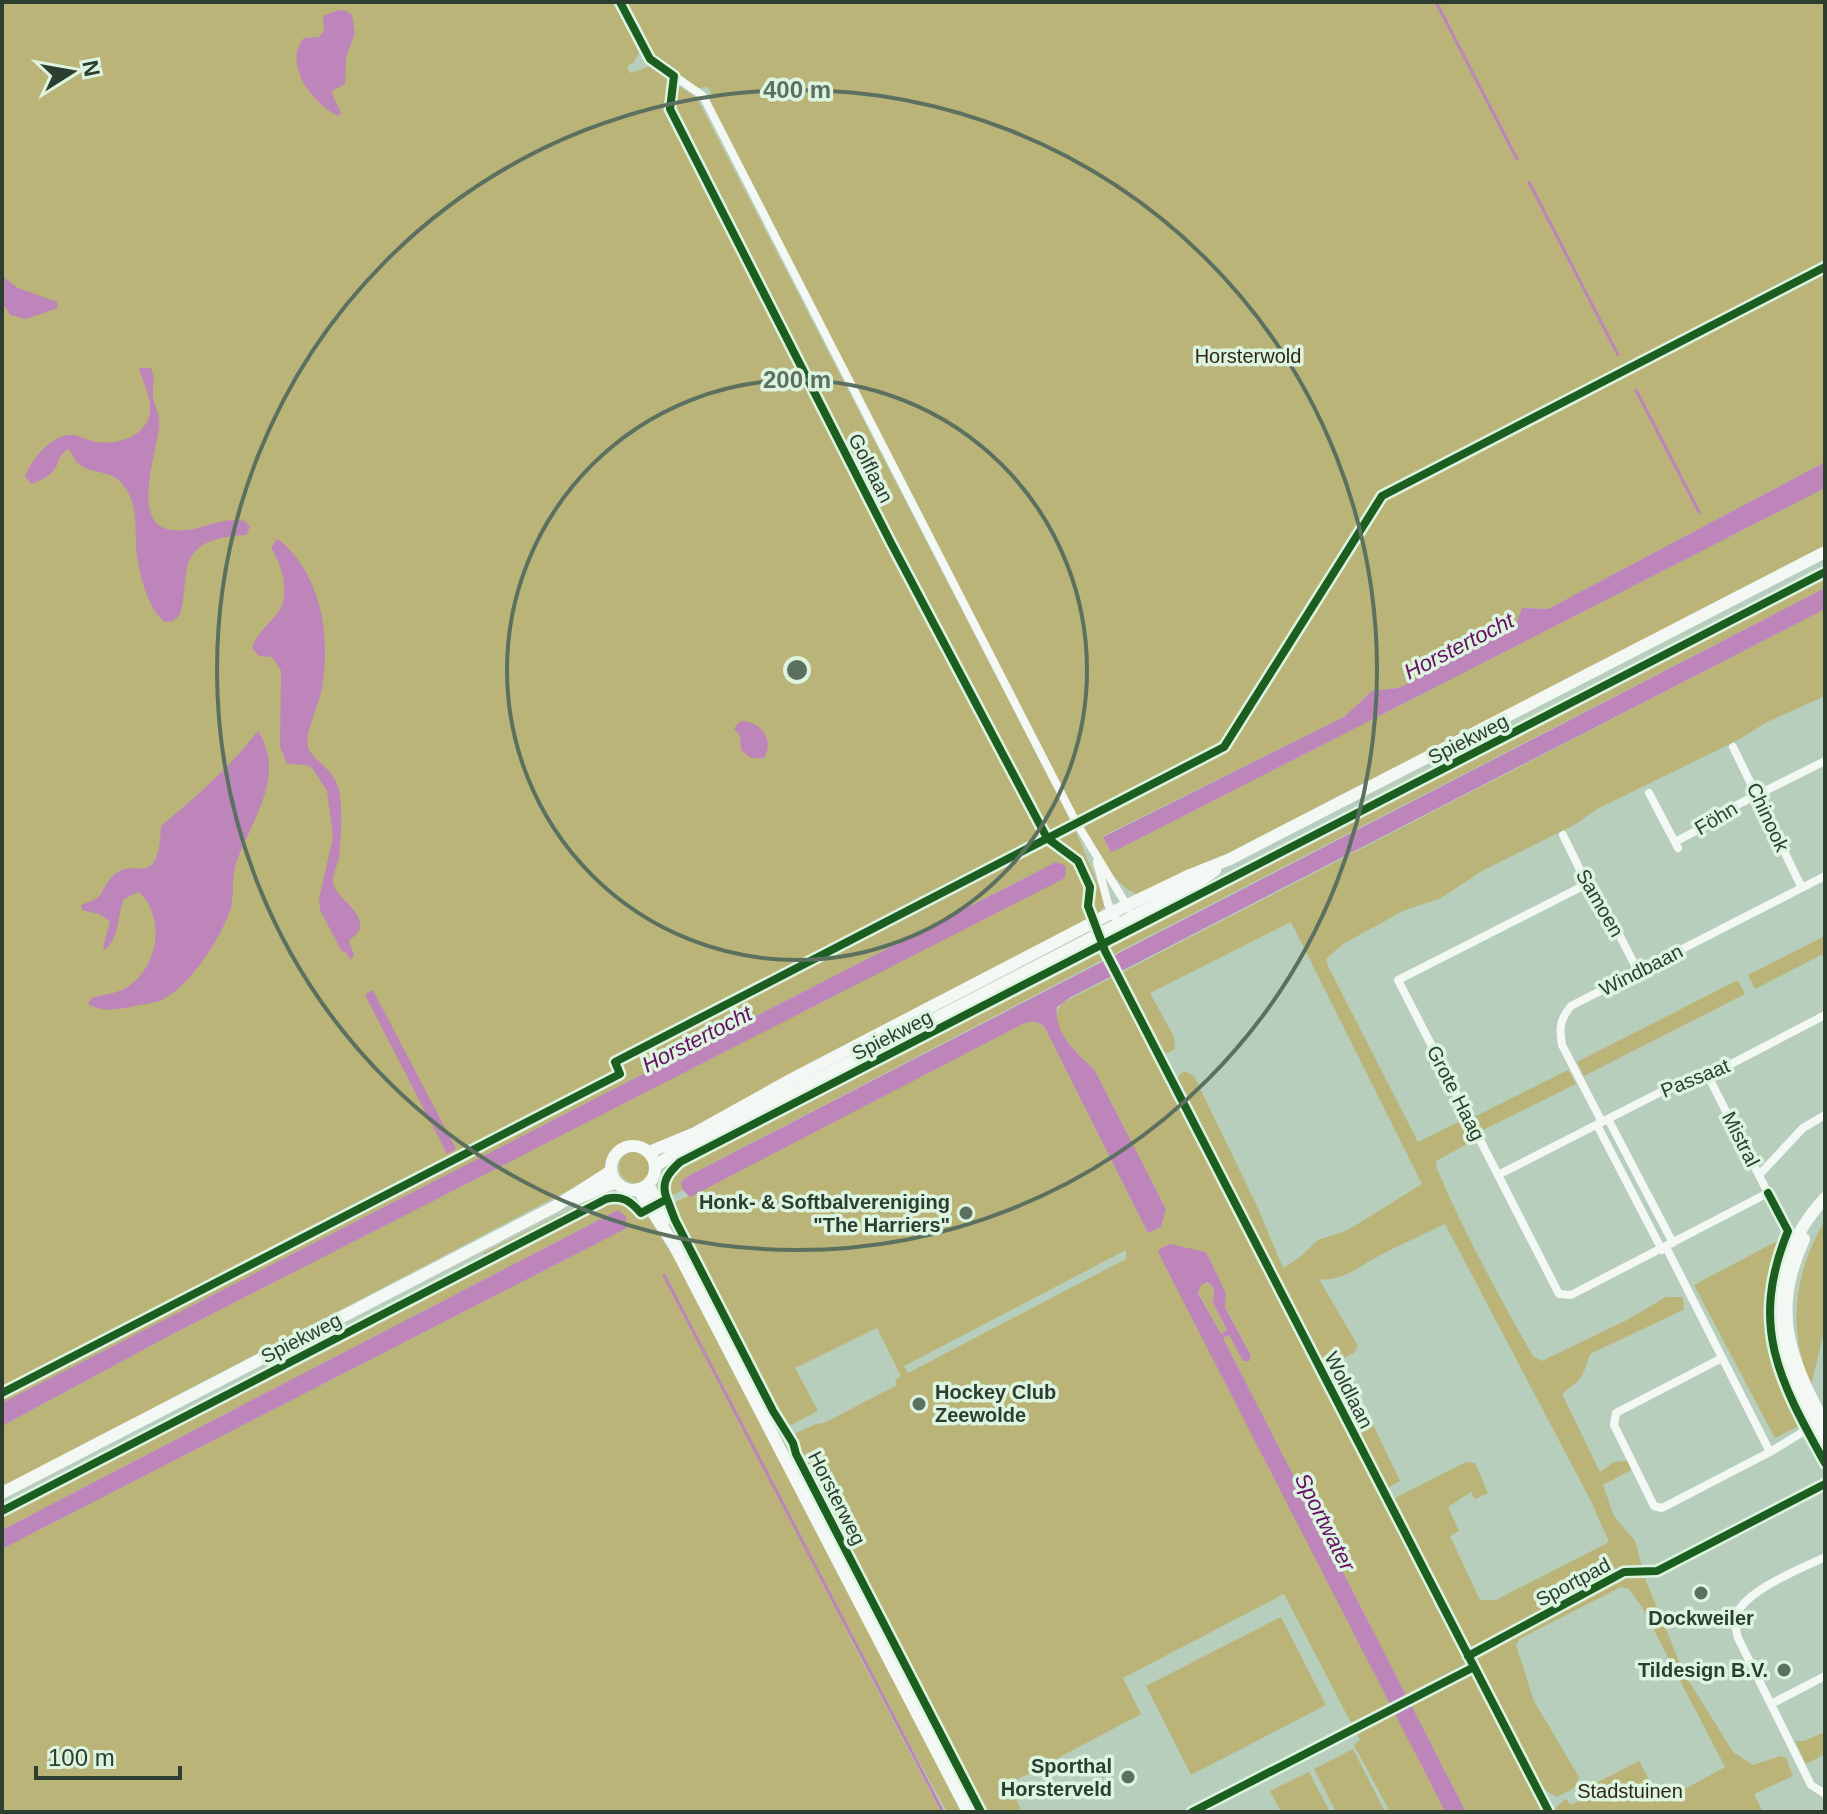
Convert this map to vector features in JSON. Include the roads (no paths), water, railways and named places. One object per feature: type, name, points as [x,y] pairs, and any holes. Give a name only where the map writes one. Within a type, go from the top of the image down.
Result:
[{"type":"main road","name":"Spiekweg","points":[[649,1152],[695,1133],[790,1080],[1130,911],[1190,875],[1230,859],[1825,552]]},
{"type":"main road","name":"Spiekweg","points":[[655,1166],[1116,918]]},
{"type":"main road","points":[[632,1145],[649,1152],[655,1166],[653,1179],[643,1187],[630,1190],[614,1177],[612,1162],[623,1148],[632,1145]]},
{"type":"main road","name":"Spiekweg","points":[[2,1493],[614,1177]]},
{"type":"main road","name":"Horsterweg","points":[[643,1187],[652,1214],[664,1226],[968,1812]]},
{"type":"main road","points":[[1822,1422],[1790,1377],[1781,1349],[1777,1319],[1780,1285],[1788,1254],[1801,1228],[1825,1198]]},
{"type":"main road","points":[[1825,1210],[1808,1232],[1796,1257],[1788,1289],[1786,1318],[1790,1349],[1822,1422],[1825,1443]]},
{"type":"street","name":"Golflaan","points":[[620,2],[650,59],[703,96],[1096,857],[1113,879],[1130,911]]},
{"type":"street","name":"Chinook","points":[[1733,747],[1802,888]]},
{"type":"street","name":"Föhn","points":[[1649,793],[1676,845],[1713,817],[1825,761]]},
{"type":"street","name":"Samoen","points":[[1563,835],[1587,884],[1595,888],[1638,971]]},
{"type":"street","name":"Golflaan","points":[[1096,857],[1101,882],[1116,918]]},
{"type":"street","name":"Windbaan","points":[[1770,1452],[1562,1045],[1560,1023],[1571,1006],[1825,876]]},
{"type":"street","name":"Grote Haag","points":[[1587,884],[1398,980],[1559,1294],[1564,1296],[1667,1247]]},
{"type":"street","name":"Woldlaan","points":[[1122,983],[1549,1812]]},
{"type":"street","name":"Passaat","points":[[1498,1175],[1694,1075],[1708,1076],[1825,1015]]},
{"type":"street","name":"Mistral","points":[[1667,1247],[1768,1193],[1708,1076]]},
{"type":"street","points":[[1759,1175],[1803,1128],[1825,1115]]},
{"type":"street","points":[[1722,1358],[1616,1413],[1614,1425],[1654,1506],[1662,1508],[1822,1422]]},
{"type":"street","points":[[1825,1557],[1756,1593],[1736,1614],[1738,1638],[1811,1785],[1825,1794]]},
{"type":"street","points":[[1771,1704],[1825,1676]]},
{"type":"waterway","points":[[1437,4],[1517,159]]},
{"type":"waterway","points":[[1529,182],[1618,355]]},
{"type":"waterway","points":[[1636,390],[1699,512]]},
{"type":"waterway","points":[[664,1275],[943,1812]]},
{"type":"place","name":"Honk- & Softbalvereniging \"The Harriers\"","points":[[966,1213]]},
{"type":"place","name":"Hockey Club Zeewolde","points":[[919,1404]]},
{"type":"place","name":"Dockweiler","points":[[1701,1593]]},
{"type":"place","name":"Tildesign B.V.","points":[[1784,1670]]},
{"type":"place","name":"Sporthal Horsterveld","points":[[1128,1777]]},
{"type":"park label","name":"Horsterwold","points":[[1248,356]]},
{"type":"park label","name":"Stadstuinen","points":[[1630,1791]]},
{"type":"water label","name":"Horstertocht","points":[[1459,646]]},
{"type":"water label","name":"Horstertocht","points":[[697,1039]]},
{"type":"water label","name":"Sportwater","points":[[1325,1522]]}]
